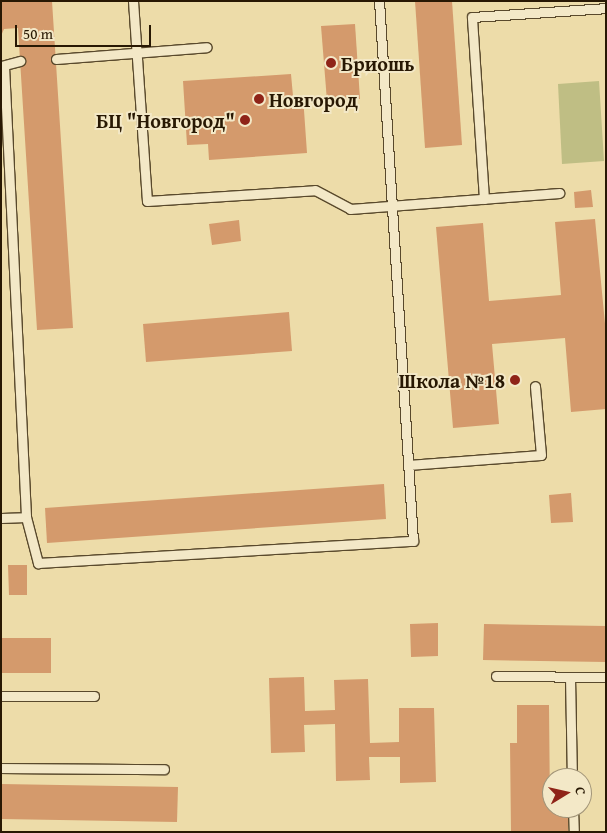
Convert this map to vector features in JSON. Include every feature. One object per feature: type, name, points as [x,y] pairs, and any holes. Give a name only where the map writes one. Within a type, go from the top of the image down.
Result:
[{"type":"lane","points":[[133,1],[147,201],[315,190],[350,209],[559,193]]},
{"type":"lane","points":[[20,61],[3,66],[26,517],[38,563],[414,541],[390,206],[379,1]]},
{"type":"lane","points":[[484,199],[472,17],[606,8]]},
{"type":"lane","points":[[56,59],[207,47]]},
{"type":"lane","points":[[408,465],[541,455],[535,386]]},
{"type":"lane","points":[[1,518],[26,517]]},
{"type":"lane","points":[[496,676],[606,677]]},
{"type":"lane","points":[[570,677],[572,768]]},
{"type":"lane","points":[[1,696],[94,696]]},
{"type":"lane","points":[[1,768],[164,768]]},
{"type":"lane","points":[[573,818],[574,832]]},
{"type":"shaded area","points":[[599,81],[604,161],[562,164],[558,84]]},
{"type":"building","points":[[1,1],[52,1],[73,328],[37,330],[18,28],[4,29],[1,36]]},
{"type":"building","points":[[415,1],[452,1],[462,145],[425,148]]},
{"type":"building","points":[[355,24],[360,99],[327,101],[321,26]]},
{"type":"building","name":"БЦ \"Новгород\"","points":[[291,74],[293,96],[303,96],[307,153],[209,160],[208,144],[187,145],[183,81]]},
{"type":"building","points":[[591,190],[593,207],[575,208],[574,192]]},
{"type":"building","points":[[595,219],[606,334],[606,409],[571,412],[565,338],[492,344],[499,424],[453,428],[436,227],[483,223],[489,301],[561,295],[555,222]]},
{"type":"building","points":[[239,220],[241,241],[212,245],[209,224]]},
{"type":"building","points":[[289,312],[292,351],[146,362],[143,324]]},
{"type":"building","points":[[384,484],[386,519],[47,543],[45,508]]},
{"type":"building","points":[[571,493],[573,522],[551,523],[549,495]]},
{"type":"building","points":[[8,565],[27,565],[27,595],[9,595]]},
{"type":"building","points":[[438,623],[438,656],[411,657],[410,624]]},
{"type":"building","points":[[484,624],[606,626],[606,662],[483,660]]},
{"type":"building","points":[[1,638],[51,638],[51,673],[1,673]]},
{"type":"building","points":[[304,677],[305,711],[335,710],[334,680],[368,679],[370,743],[399,742],[399,708],[434,708],[436,782],[400,783],[400,757],[369,757],[370,780],[336,781],[335,724],[304,725],[305,752],[271,753],[269,678]]},
{"type":"building","points":[[517,705],[549,705],[550,768],[542,768],[542,818],[568,818],[568,832],[511,832],[510,743],[517,743]]},
{"type":"building","points":[[1,784],[178,787],[177,822],[1,819]]},
{"type":"place","name":"Бриошь","points":[[331,63]]},
{"type":"place","name":"Новгород","points":[[259,99]]},
{"type":"place","name":"БЦ \"Новгород\"","points":[[245,120]]},
{"type":"place","name":"Школа №18","points":[[515,380]]}]
